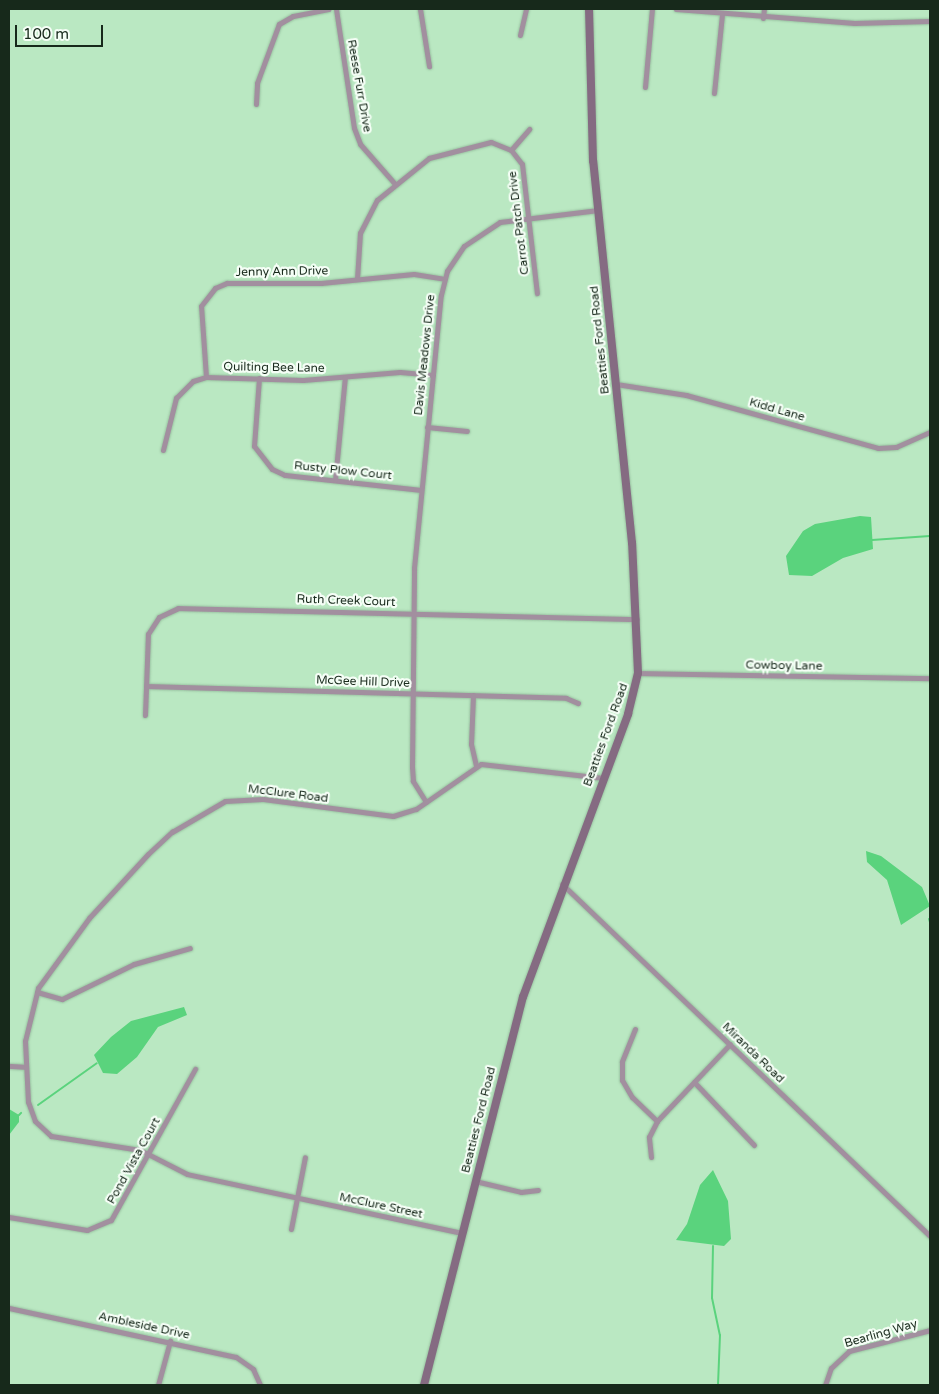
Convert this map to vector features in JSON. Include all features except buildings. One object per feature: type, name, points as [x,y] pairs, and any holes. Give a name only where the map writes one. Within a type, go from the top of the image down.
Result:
[{"type":"main road","name":"Beatties Ford Road","points":[[424,1385],[511,1040],[562,884],[603,778],[638,673],[637,619],[591,128],[590,9]]},
{"type":"street","points":[[256,104],[257,83],[279,24],[298,14],[328,9]]},
{"type":"street","name":"Reese Furr Drive","points":[[336,9],[354,128],[360,144],[395,184]]},
{"type":"street","points":[[420,9],[430,66]]},
{"type":"street","points":[[520,35],[526,9]]},
{"type":"street","points":[[645,87],[652,9]]},
{"type":"street","points":[[676,9],[763,18],[930,21]]},
{"type":"street","points":[[763,18],[764,9]]},
{"type":"street","points":[[714,93],[722,14]]},
{"type":"street","points":[[357,279],[360,233],[367,215],[395,184],[429,158],[475,144],[490,142],[511,150],[529,129]]},
{"type":"street","name":"Carrot Patch Drive","points":[[511,150],[522,164],[538,293]]},
{"type":"street","name":"Davis Meadows Drive","points":[[426,802],[412,775],[416,613],[414,568],[427,427],[445,279],[456,257],[473,238],[500,222],[529,216],[598,210]]},
{"type":"street","name":"Jenny Ann Drive","points":[[206,377],[199,317],[201,306],[215,288],[236,281],[357,279],[414,274],[445,279]]},
{"type":"street","name":"Quilting Bee Lane","points":[[162,450],[176,398],[193,381],[206,377],[345,378],[400,372],[433,375]]},
{"type":"street","name":"Rusty Plow Court","points":[[259,378],[254,433],[261,459],[285,475],[421,490]]},
{"type":"street","points":[[335,480],[345,378]]},
{"type":"street","name":"Kidd Lane","points":[[616,384],[700,398],[878,448],[896,447],[930,432]]},
{"type":"street","points":[[427,427],[466,431]]},
{"type":"street","name":"Ruth Creek Court","points":[[145,715],[150,629],[159,617],[178,608],[637,619]]},
{"type":"street","name":"Cowboy Lane","points":[[638,673],[930,678]]},
{"type":"street","name":"McGee Hill Drive","points":[[146,686],[566,698],[578,703]]},
{"type":"street","points":[[472,695],[471,744],[476,765],[603,778]]},
{"type":"street","name":"McClure Road","points":[[296,1198],[187,1174],[150,1154],[63,1139],[44,1131],[29,1107],[26,1067],[27,1025],[37,992],[116,885],[172,832],[225,801],[263,799],[393,816],[426,802],[476,765]]},
{"type":"street","name":"Miranda Road","points":[[562,884],[930,1236]]},
{"type":"street","points":[[37,992],[62,999],[134,964],[190,948]]},
{"type":"street","points":[[635,1029],[622,1062],[622,1080],[632,1097],[657,1121]]},
{"type":"street","points":[[650,1157],[649,1137],[657,1121],[730,1044]]},
{"type":"street","points":[[9,1066],[26,1067]]},
{"type":"street","name":"Pond Vista Court","points":[[9,1217],[72,1228],[104,1225],[117,1214],[195,1069]]},
{"type":"street","points":[[694,1082],[754,1145]]},
{"type":"street","points":[[291,1229],[305,1157]]},
{"type":"street","points":[[475,1182],[521,1192],[538,1190]]},
{"type":"street","name":"McClure Street","points":[[296,1198],[462,1233]]},
{"type":"street","name":"Ambleside Drive","points":[[9,1308],[236,1357],[253,1369],[260,1385]]},
{"type":"street","name":"Bearling Way","points":[[825,1385],[831,1368],[849,1351],[930,1330]]},
{"type":"street","points":[[158,1385],[170,1342]]},
{"type":"shaded area","points":[[860,516],[871,517],[873,549],[843,558],[812,576],[789,575],[786,556],[803,531],[815,524]]},
{"type":"shaded area","points":[[866,851],[881,856],[922,887],[930,906],[901,925],[887,880],[867,862]]},
{"type":"shaded area","points":[[184,1007],[187,1015],[158,1027],[137,1057],[117,1074],[103,1073],[94,1055],[111,1037],[131,1021]]},
{"type":"shaded area","points":[[9,1109],[19,1115],[19,1122],[9,1135]]},
{"type":"shaded area","points":[[713,1170],[728,1201],[731,1239],[724,1246],[676,1240],[687,1224],[700,1185]]},
{"type":"waterway","points":[[872,540],[930,536]]},
{"type":"waterway","points":[[38,1105],[97,1063]]},
{"type":"waterway","points":[[713,1246],[712,1298],[720,1335],[718,1385]]}]
